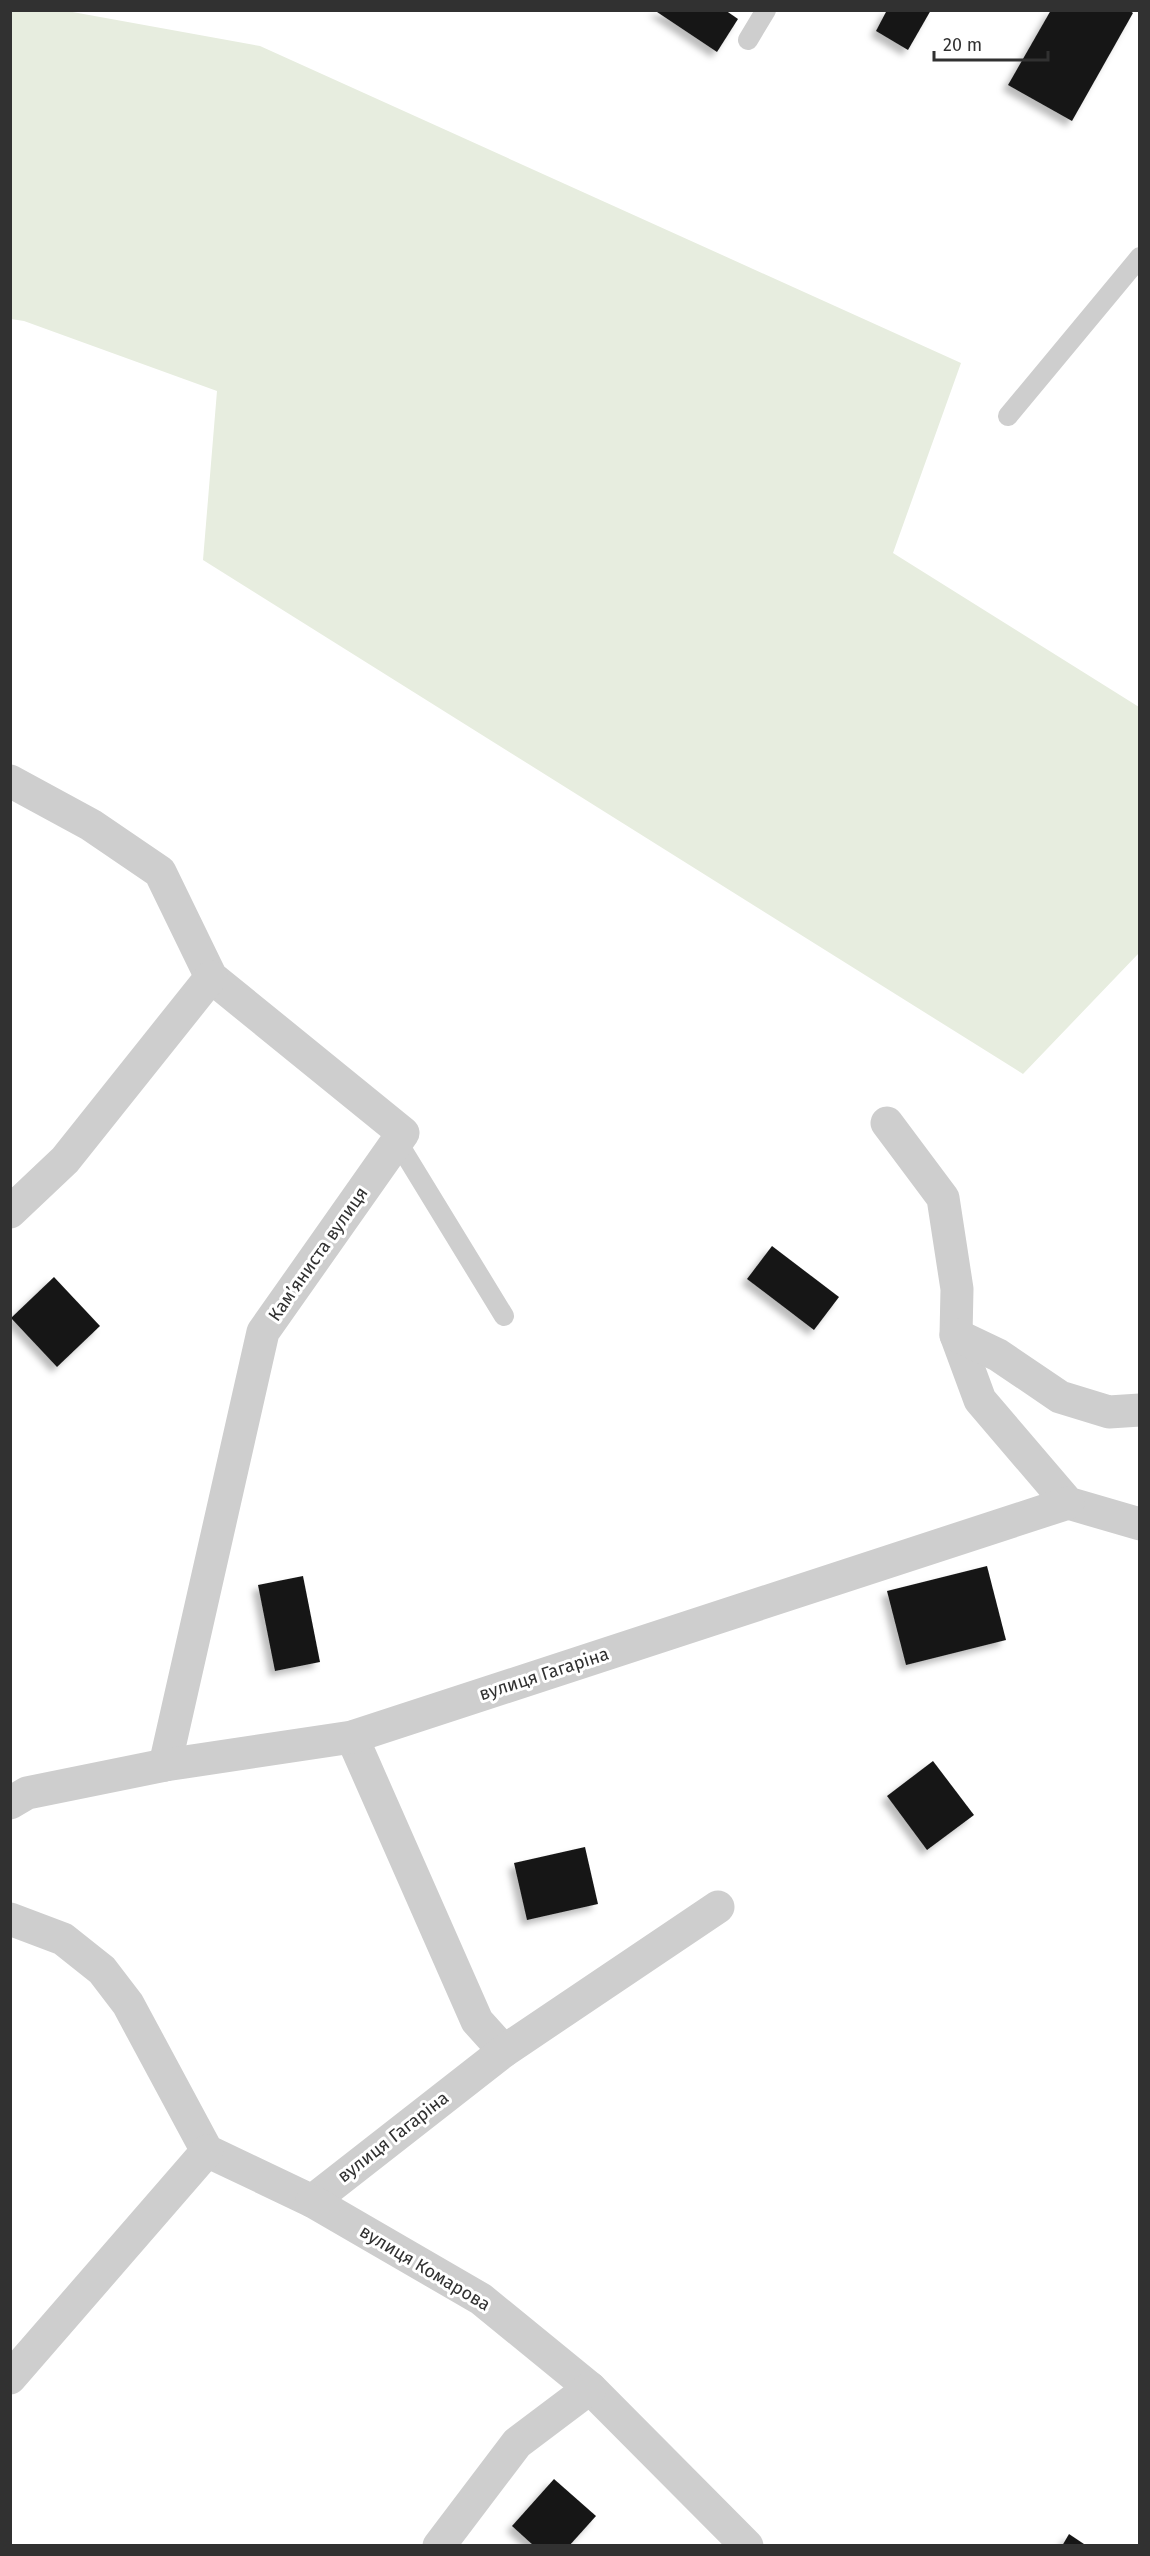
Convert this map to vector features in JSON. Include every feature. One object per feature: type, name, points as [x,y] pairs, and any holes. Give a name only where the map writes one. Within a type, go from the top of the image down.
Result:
[{"type":"street","points":[[10,781],[92,825],[160,872],[211,977],[403,1133],[397,1141]]},
{"type":"street","points":[[10,1212],[65,1160],[211,977]]},
{"type":"street","points":[[887,1123],[943,1198],[957,1289],[956,1335],[980,1400],[1068,1503],[1140,1524]]},
{"type":"street","name":"Камʼяниста вулиця","points":[[165,1765],[263,1332],[397,1141]]},
{"type":"street","points":[[956,1335],[998,1355],[1060,1397],[1108,1412],[1140,1410]]},
{"type":"street","name":"вулиця Гагаріна","points":[[10,1803],[27,1792],[165,1765],[352,1737],[1068,1503]]},
{"type":"street","points":[[352,1737],[477,2021],[504,2051]]},
{"type":"street","name":"вулиця Гагаріна","points":[[312,2201],[504,2051],[718,1907]]},
{"type":"street","points":[[10,1919],[63,1939],[102,1970],[128,2004],[207,2151],[312,2201]]},
{"type":"street","points":[[10,2378],[207,2151]]},
{"type":"street","name":"вулиця Комарова","points":[[312,2201],[481,2299],[590,2388],[747,2546]]},
{"type":"street","points":[[439,2546],[517,2443],[590,2388]]},
{"type":"lane","points":[[748,39],[766,10]]},
{"type":"lane","points":[[1008,416],[1140,257]]},
{"type":"lane","points":[[397,1141],[504,1316]]},
{"type":"shaded area","points":[[10,11],[67,11],[260,46],[961,363],[893,553],[1139,707],[1139,953],[1023,1074],[203,560],[217,391],[24,321],[11,319]]},
{"type":"building","points":[[654,10],[725,10],[738,19],[717,52]]},
{"type":"building","points":[[887,10],[931,10],[908,50],[876,31]]},
{"type":"building","points":[[1051,10],[1129,10],[1133,13],[1072,121],[1008,85]]},
{"type":"building","points":[[772,1246],[839,1297],[814,1330],[747,1279]]},
{"type":"building","points":[[54,1277],[100,1326],[57,1367],[11,1318]]},
{"type":"building","points":[[987,1566],[1006,1640],[906,1665],[887,1591]]},
{"type":"building","points":[[303,1576],[320,1662],[275,1671],[258,1585]]},
{"type":"building","points":[[933,1761],[974,1815],[927,1850],[887,1796]]},
{"type":"building","points":[[585,1847],[598,1904],[527,1920],[514,1863]]},
{"type":"building","points":[[554,2479],[596,2516],[569,2546],[534,2546],[512,2526]]},
{"type":"building","points":[[1069,2534],[1087,2546],[1062,2546]]}]
